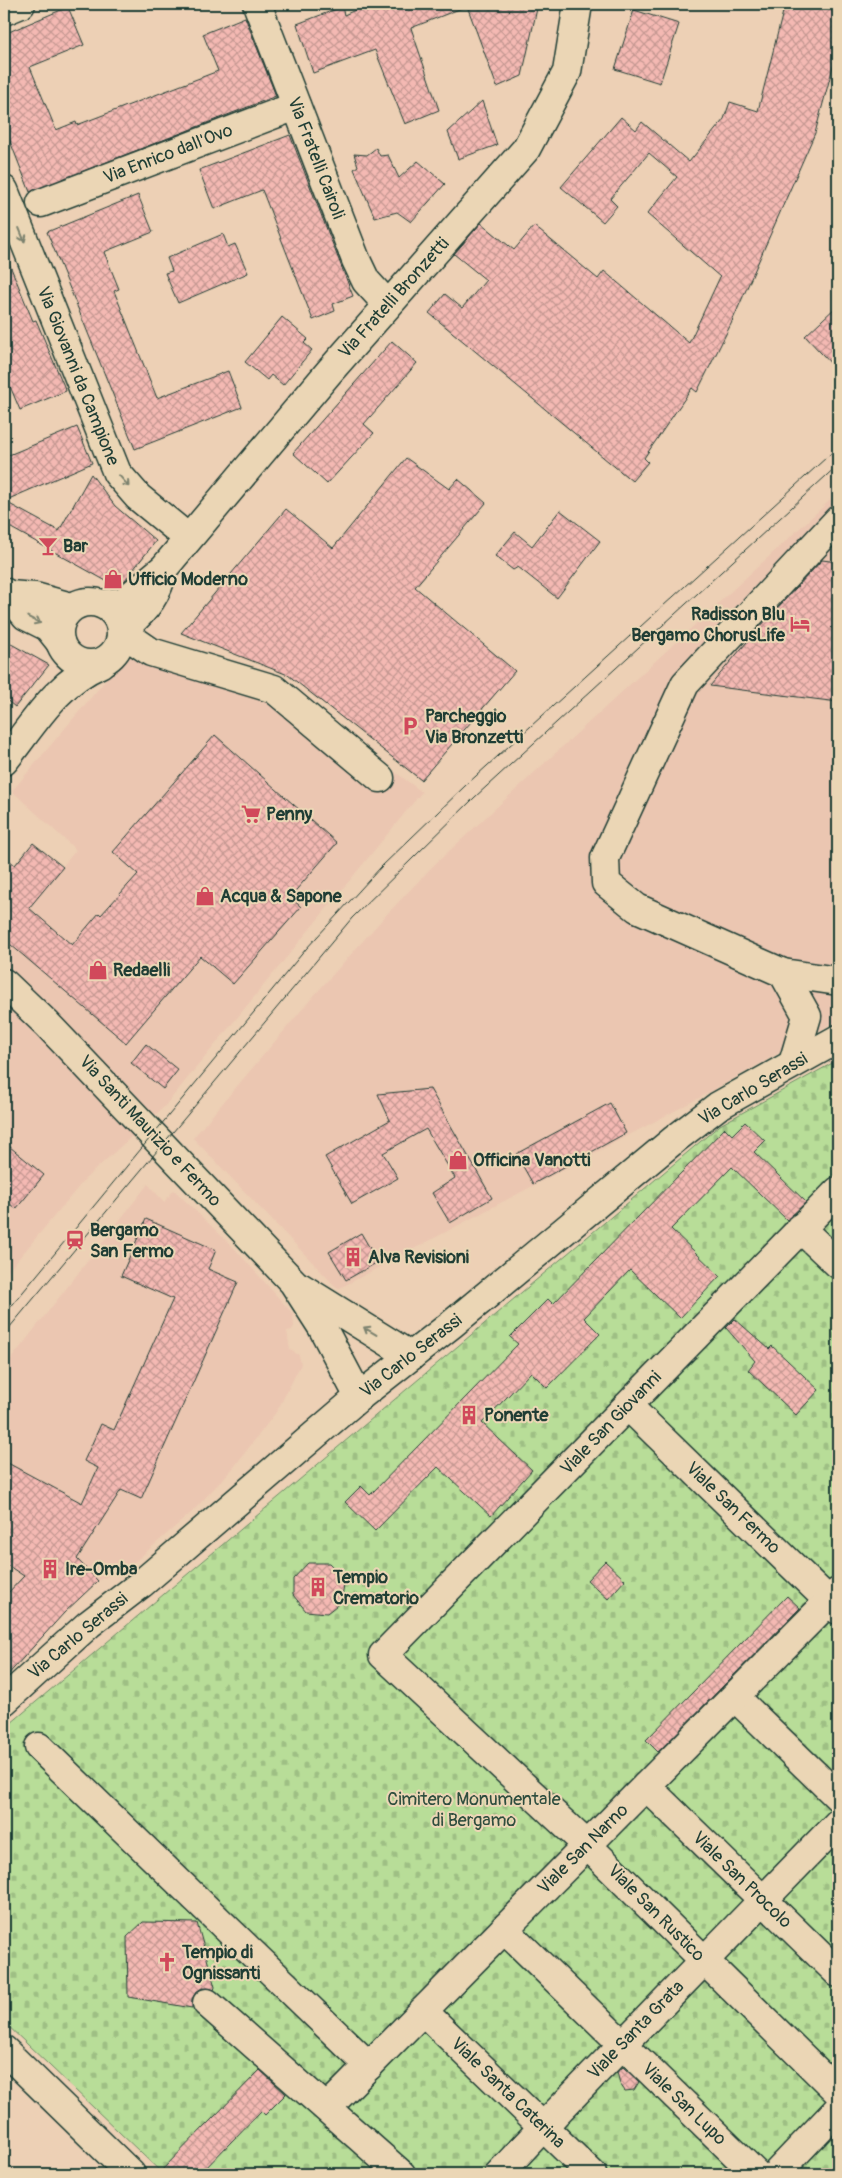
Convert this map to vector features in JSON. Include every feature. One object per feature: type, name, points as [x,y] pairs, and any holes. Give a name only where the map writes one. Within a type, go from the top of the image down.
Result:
[{"type":"street","points":[[4,11],[21,4]]},
{"type":"street","name":"Via Fratelli Cairoli","points":[[257,4],[366,281],[388,304]]},
{"type":"street","name":"Via Fratelli Bronzetti","points":[[103,604],[123,602],[164,568],[388,304],[526,149],[567,72],[578,4]]},
{"type":"street","name":"Via Enrico dall'Ovo","points":[[41,203],[296,106]]},
{"type":"street","name":"Via Giovanni da Campione","points":[[4,190],[117,473],[138,497],[188,538]]},
{"type":"street","points":[[838,520],[685,684],[605,858],[606,883],[637,908],[782,973],[838,981]]},
{"type":"street","name":"Via Fratelli Bronzetti","points":[[122,631],[139,616],[156,593],[164,568]]},
{"type":"street","points":[[6,594],[35,597],[72,608]]},
{"type":"street","points":[[6,594],[26,616],[48,628],[61,645],[74,660],[82,664],[104,661],[119,647],[122,631],[116,614],[103,604],[87,602],[72,608],[62,620],[59,635],[61,645],[65,666],[56,694]]},
{"type":"street","points":[[122,631],[151,652]]},
{"type":"street","points":[[4,761],[56,694],[75,676],[104,661],[126,653],[151,652],[274,689],[380,778]]},
{"type":"street","points":[[782,973],[807,1016],[794,1063]]},
{"type":"street","name":"Via Santi Maurizio e Fermo","points":[[4,983],[47,1024],[293,1282],[322,1327],[359,1397]]},
{"type":"street","name":"Via Carlo Serassi","points":[[4,1701],[89,1624],[141,1584],[359,1397],[675,1139],[718,1106],[838,1039]]},
{"type":"street","name":"Viale San Giovanni","points":[[384,1655],[838,1191]]},
{"type":"street","points":[[800,1228],[838,1264]]},
{"type":"street","name":"Via Santi Maurizio e Fermo","points":[[293,1282],[411,1356]]},
{"type":"street","name":"Viale San Fermo","points":[[628,1406],[835,1601]]},
{"type":"street","name":"Viale San Narno","points":[[327,2108],[734,1697],[835,1601]]},
{"type":"street","name":"Viale San Rustico","points":[[384,1655],[587,1845],[838,2092]]},
{"type":"street","points":[[734,1697],[838,1797]]},
{"type":"street","points":[[39,1747],[369,2066]]},
{"type":"street","name":"Viale San Procolo","points":[[646,1786],[838,1973]]},
{"type":"street","name":"Viale Santa Grata","points":[[499,2174],[542,2127],[838,1823]]},
{"type":"street","name":"Viale San Lupo","points":[[504,1929],[756,2174]]},
{"type":"street","points":[[208,2004],[401,2174]]},
{"type":"street","name":"Viale Santa Caterina","points":[[423,2011],[592,2174]]},
{"type":"street","points":[[4,2050],[131,2174]]},
{"type":"street","points":[[776,2174],[838,2109]]},
{"type":"shaded area","points":[[838,493],[838,1020],[699,1098],[338,1289],[193,1138],[311,999],[434,865]]},
{"type":"shaded area","points":[[143,636],[278,685],[422,792],[164,1107],[86,1178],[4,1276],[4,938],[76,850],[12,791]]},
{"type":"shaded area","points":[[148,1184],[164,1202],[174,1190],[235,1249],[293,1314],[294,1326],[292,1330],[287,1331],[290,1350],[299,1355],[301,1364],[277,1411],[234,1467],[192,1512],[122,1573],[119,1571],[98,1581],[64,1613],[4,1679],[4,1368]]},
{"type":"green space","name":"Cimitero Monumentale di Bergamo","points":[[838,1060],[838,2174],[163,2174],[4,2022],[4,1729],[720,1125]]},
{"type":"building","points":[[369,4],[538,4],[522,76],[497,87],[467,6],[411,28],[439,110],[405,124],[375,50],[313,73],[297,24],[342,7],[344,15]]},
{"type":"building","points":[[785,4],[838,4],[838,48],[815,133],[731,324],[697,392],[692,388],[644,458],[648,462],[632,481],[429,313],[445,294],[462,308],[486,280],[454,254],[481,223],[514,250],[534,226],[598,279],[604,271],[689,343],[720,277],[647,214],[677,177],[649,153],[610,199],[617,206],[603,222],[561,187],[621,117],[636,130],[642,122],[689,162],[724,119],[730,102],[758,111]]},
{"type":"building","points":[[68,7],[84,45],[30,67],[56,130],[76,122],[77,125],[218,71],[203,34],[245,17],[276,96],[30,192],[4,126],[4,34]]},
{"type":"building","points":[[634,10],[679,24],[660,83],[615,69]]},
{"type":"building","points":[[482,101],[497,145],[458,159],[448,132]]},
{"type":"building","points":[[290,135],[353,296],[333,304],[335,311],[313,320],[262,190],[214,209],[199,170]]},
{"type":"building","points":[[376,148],[380,156],[388,155],[399,178],[418,161],[445,184],[411,222],[397,212],[375,218],[354,169],[358,166],[354,154],[367,155]]},
{"type":"building","points":[[138,195],[153,232],[104,252],[119,289],[114,291],[157,398],[228,371],[242,407],[135,449],[47,232]]},
{"type":"building","points":[[223,234],[228,247],[235,244],[248,273],[178,303],[165,273],[172,271],[167,258]]},
{"type":"building","points":[[4,251],[33,321],[36,320],[66,391],[20,410],[9,384],[4,386]]},
{"type":"building","points":[[838,305],[838,371],[805,336]]},
{"type":"building","points":[[282,317],[308,339],[304,343],[312,350],[283,385],[271,375],[267,380],[245,362]]},
{"type":"building","points":[[392,341],[417,363],[364,424],[374,433],[327,484],[293,453]]},
{"type":"building","points":[[77,427],[92,463],[4,501],[4,457]]},
{"type":"building","points":[[406,458],[449,489],[458,479],[486,503],[415,587],[515,671],[421,780],[288,675],[181,633],[286,509],[333,548]]},
{"type":"building","points":[[91,474],[115,506],[156,541],[125,580],[117,587],[4,524],[4,501],[59,531]]},
{"type":"building","points":[[560,510],[600,541],[557,598],[518,567],[513,570],[495,556],[515,532],[532,546]]},
{"type":"building","name":"Radisson Blu Bergamo ChorusLife","points":[[822,560],[838,562],[838,702],[710,686],[757,630]]},
{"type":"building","points":[[4,640],[49,665],[15,707],[4,698]]},
{"type":"building","points":[[215,735],[337,843],[290,897],[301,907],[233,984],[200,956],[126,1043],[4,939],[4,856],[15,865],[33,843],[63,867],[29,908],[72,945],[99,913],[101,915],[138,874],[113,852]]},
{"type":"building","points":[[146,1044],[178,1070],[163,1089],[131,1063]]},
{"type":"building","name":"Officina Vanotti","points":[[430,1089],[492,1198],[450,1223],[432,1193],[455,1178],[426,1129],[383,1153],[398,1178],[352,1204],[325,1157],[390,1120],[378,1094]]},
{"type":"building","points":[[610,1103],[626,1133],[533,1184],[516,1154]]},
{"type":"building","name":"Ponente","points":[[745,1122],[765,1141],[754,1152],[806,1202],[787,1220],[732,1167],[671,1229],[720,1276],[680,1318],[630,1270],[584,1318],[600,1334],[547,1388],[531,1372],[482,1423],[532,1470],[491,1516],[438,1467],[375,1531],[345,1502],[361,1486],[370,1495],[518,1344],[510,1337],[548,1299],[553,1304],[725,1128],[732,1135]]},
{"type":"building","points":[[4,1142],[44,1175],[16,1209],[4,1199]]},
{"type":"building","points":[[146,1219],[216,1250],[208,1269],[238,1282],[141,1499],[121,1490],[77,1559],[98,1581],[64,1613],[4,1679],[4,1597],[24,1576],[4,1563],[4,1461],[82,1503],[98,1468],[84,1461],[101,1424],[114,1430],[173,1299],[121,1276]]},
{"type":"building","name":"Alva Revisioni","points":[[361,1233],[378,1262],[346,1280],[329,1252]]},
{"type":"building","points":[[735,1319],[769,1349],[772,1346],[819,1390],[796,1415],[748,1370],[755,1361],[726,1328]]},
{"type":"building","points":[[605,1561],[625,1580],[608,1599],[587,1580]]},
{"type":"building","name":"Tempio Crematorio","points":[[308,1563],[329,1563],[345,1579],[341,1602],[327,1613],[306,1611],[293,1595],[293,1579]]},
{"type":"building","points":[[787,1596],[800,1608],[658,1752],[646,1740]]},
{"type":"building","name":"Tempio di Ognissanti","points":[[143,1922],[197,1923],[215,1987],[214,1990],[202,1988],[196,1992],[192,1999],[192,2008],[128,1997],[127,1937]]},
{"type":"building","points":[[623,2067],[639,2082],[634,2090],[625,2091],[620,2084],[617,2072]]},
{"type":"building","points":[[260,2070],[286,2094],[265,2115],[261,2111],[200,2174],[158,2174]]},
{"type":"tram line","points":[[4,1315],[306,949],[381,867],[465,786],[838,447]]},
{"type":"tram line","points":[[4,1334],[352,918],[475,797],[838,465]]},
{"type":"place","name":"Bar","points":[[48,546]]},
{"type":"place","name":"Ufficio Moderno","points":[[113,579]]},
{"type":"place","name":"Radisson Blu Bergamo ChorusLife","points":[[800,624]]},
{"type":"place","name":"Parcheggio Via Bronzetti","points":[[410,726]]},
{"type":"place","name":"Penny","points":[[251,814]]},
{"type":"place","name":"Acqua & Sapone","points":[[205,896]]},
{"type":"place","name":"Redaelli","points":[[98,970]]},
{"type":"place","name":"Officina Vanotti","points":[[458,1160]]},
{"type":"place","name":"Bergamo San Fermo","points":[[75,1240]]},
{"type":"place","name":"Alva Revisioni","points":[[353,1257]]},
{"type":"place","name":"Ponente","points":[[469,1415]]},
{"type":"place","name":"Ire-Omba","points":[[50,1569]]},
{"type":"place","name":"Tempio Crematorio","points":[[318,1587]]},
{"type":"place","name":"Tempio di Ognissanti","points":[[167,1962]]}]
